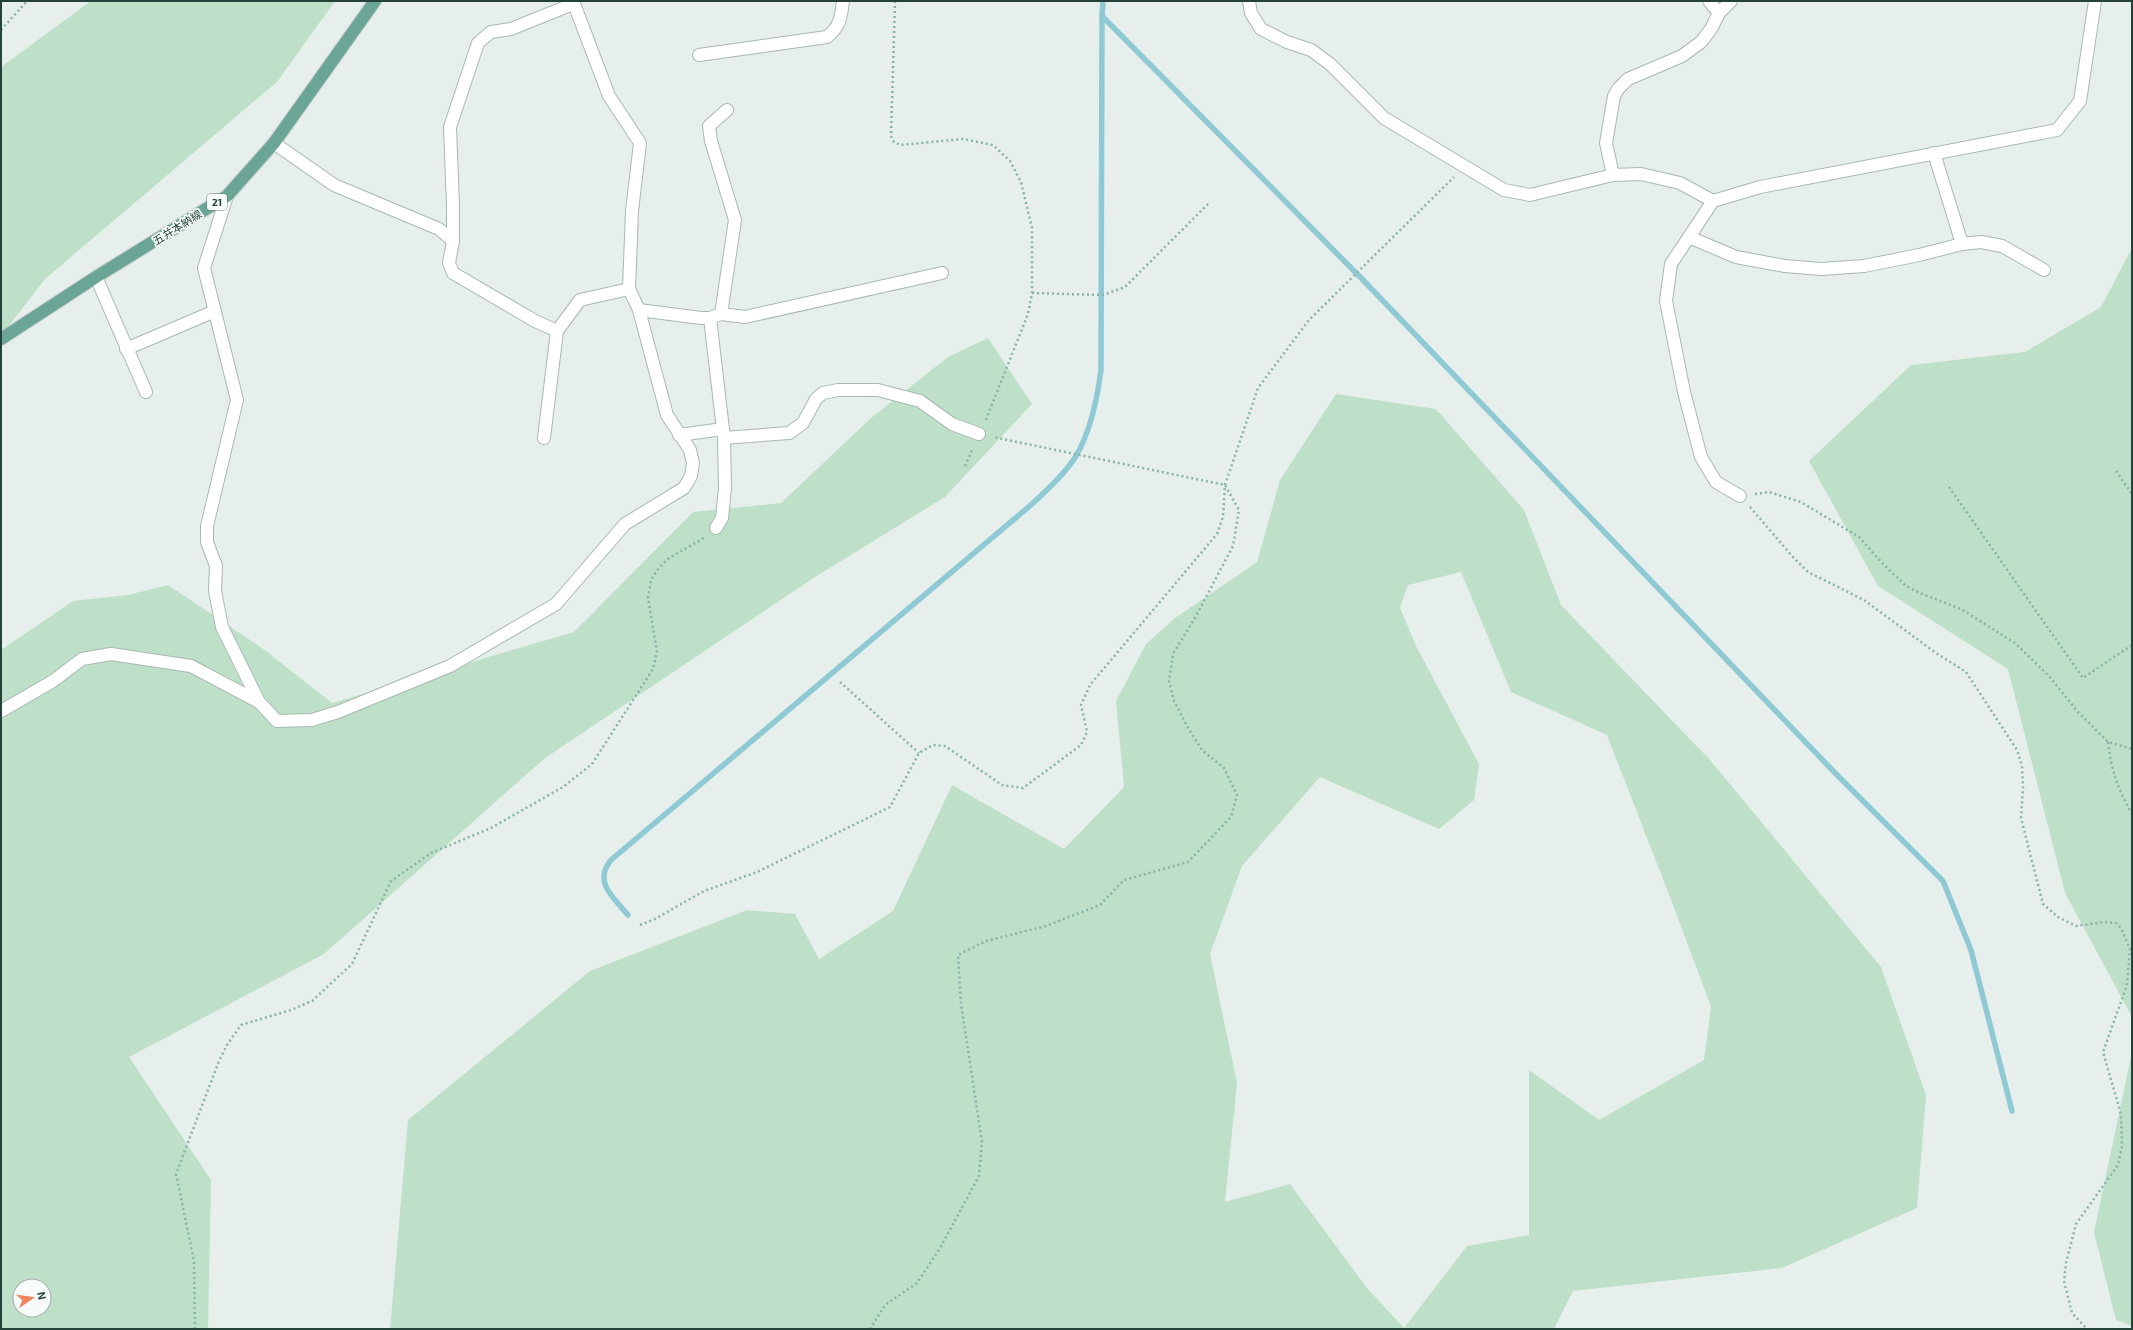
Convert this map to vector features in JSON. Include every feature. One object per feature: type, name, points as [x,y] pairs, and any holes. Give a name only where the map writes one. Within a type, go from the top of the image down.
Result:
[{"type":"main road","name":"五井本納線","points":[[1,340],[96,277],[227,196],[274,143],[375,1]]},
{"type":"street","points":[[699,55],[827,37],[836,30],[840,22],[843,1]]},
{"type":"street","points":[[1249,1],[1251,13],[1261,29],[1287,42],[1311,50],[1334,68],[1384,118],[1504,190],[1530,195],[1613,175],[1641,174],[1680,183],[1713,201]]},
{"type":"street","points":[[1709,1],[1719,13]]},
{"type":"street","points":[[1613,175],[1606,143],[1614,96],[1618,89],[1628,79],[1682,56],[1701,42],[1711,29],[1719,13],[1731,1]]},
{"type":"street","points":[[1740,496],[1716,482],[1701,457],[1671,336],[1666,300],[1671,264],[1713,201],[1760,187],[2057,130],[2080,100],[2095,1]]},
{"type":"street","points":[[227,196],[204,268],[237,400],[206,526],[207,542],[216,566],[215,591],[222,627],[259,702],[277,721],[312,720],[338,712],[450,666],[556,604],[625,524],[684,488],[691,476],[693,463],[690,450],[667,415],[639,310],[629,288],[632,211],[640,143],[608,96],[573,2],[511,29],[491,32],[478,43],[450,127],[453,240],[449,263],[452,273],[535,321],[557,330]]},
{"type":"street","points":[[721,314],[735,220],[711,141],[709,126],[727,110]]},
{"type":"street","points":[[274,143],[334,185],[439,230],[453,240]]},
{"type":"street","points":[[1934,153],[1962,244]]},
{"type":"street","points":[[1689,237],[1736,257],[1786,266],[1821,269],[1864,266],[1919,255],[1962,244],[1980,242],[2002,246],[2044,270]]},
{"type":"street","points":[[639,310],[710,318],[721,314],[746,317],[942,273]]},
{"type":"street","points":[[96,277],[146,392]]},
{"type":"street","points":[[544,438],[557,330],[580,300],[629,288]]},
{"type":"street","points":[[126,349],[215,311]]},
{"type":"street","points":[[710,318],[724,434],[725,488],[722,518],[716,528]]},
{"type":"street","points":[[679,435],[789,433],[803,423],[816,399],[823,394],[838,390],[878,390],[920,401],[952,424],[979,434]]},
{"type":"street","points":[[1,711],[53,681],[82,659],[111,654],[191,666],[259,702]]},
{"type":"path","points":[[1,30],[27,1]]},
{"type":"path","points":[[895,1],[891,136],[894,142],[900,145],[963,139],[994,145],[1010,161],[1021,182],[1032,228],[1032,293],[1028,314],[965,466]]},
{"type":"path","points":[[640,925],[655,919],[704,891],[757,872],[890,807],[919,752],[933,746],[945,746],[1002,785],[1023,788],[1081,745],[1087,732],[1081,705],[1090,686],[1217,534],[1223,517],[1225,485],[1258,388],[1309,320],[1466,166]]},
{"type":"path","points":[[1032,293],[1103,295],[1125,287],[1208,204]]},
{"type":"path","points":[[870,1329],[885,1305],[917,1283],[939,1250],[979,1176],[982,1142],[961,1004],[958,955],[986,941],[1046,926],[1100,905],[1124,880],[1188,862],[1231,817],[1237,795],[1224,768],[1202,750],[1187,726],[1174,701],[1169,681],[1173,654],[1196,616],[1233,546],[1239,510],[1225,485],[979,434]]},
{"type":"path","points":[[2116,471],[2132,494]]},
{"type":"path","points":[[1949,487],[2083,678],[2132,645]]},
{"type":"path","points":[[1740,496],[1769,492],[1801,502],[1859,537],[1883,564],[1906,586],[1922,594],[1961,609],[2015,643],[2049,676],[2078,712],[2108,742],[2132,749]]},
{"type":"path","points":[[1740,496],[1792,556],[1808,572],[1864,600],[1936,653],[1966,672],[2017,750],[2022,766],[2023,788],[2021,818],[2043,904],[2058,917],[2076,926],[2104,922],[2116,923],[2121,928],[2130,949],[2127,985],[2103,1052],[2121,1114],[2122,1146],[2118,1165],[2076,1224],[2066,1263],[2064,1281],[2072,1313],[2087,1329]]},
{"type":"path","points":[[195,1329],[194,1262],[176,1174],[219,1061],[227,1045],[241,1025],[291,1010],[312,1001],[352,964],[391,881],[431,853],[491,828],[563,787],[592,764],[653,669],[657,651],[648,598],[652,580],[659,568],[669,558],[702,541],[716,528]]},
{"type":"path","points":[[840,682],[919,752]]},
{"type":"path","points":[[2108,742],[2114,779],[2132,814]]},
{"type":"green space","points":[[91,1],[335,1],[277,82],[45,279],[1,336],[1,67]]},
{"type":"green space","points":[[2132,248],[2132,1017],[2065,893],[2008,669],[1878,586],[1809,461],[1911,365],[2025,352],[2101,307]]},
{"type":"green space","points":[[988,338],[1032,404],[945,497],[815,577],[545,758],[324,954],[129,1057],[211,1180],[208,1329],[1,1329],[1,650],[73,601],[128,595],[168,585],[262,648],[332,703],[574,632],[693,512],[781,503],[871,418],[948,357]]},
{"type":"green space","points":[[1336,394],[1436,409],[1524,510],[1561,605],[1710,760],[1881,967],[1926,1095],[1917,1208],[1782,1268],[1573,1291],[1554,1329],[390,1329],[408,1120],[590,971],[747,910],[795,914],[819,959],[893,911],[952,785],[1064,849],[1124,787],[1116,701],[1146,644],[1175,618],[1257,562],[1280,480]],"holes":[[[1461,572],[1511,692],[1607,735],[1711,1007],[1704,1060],[1599,1120],[1529,1070],[1529,1235],[1467,1246],[1404,1328],[1367,1288],[1290,1184],[1225,1202],[1237,1083],[1210,954],[1242,866],[1320,777],[1439,829],[1474,800],[1479,764],[1416,646],[1400,608],[1408,585]]]},
{"type":"green space","points":[[2132,1052],[2132,1326],[2116,1320],[2094,1232]]},
{"type":"waterway","points":[[1103,1],[1102,16],[1364,281],[1837,775],[1943,881],[1971,950],[2012,1111]]},
{"type":"waterway","points":[[628,915],[607,889],[604,875],[611,860],[1032,504],[1065,471],[1082,445],[1091,420],[1101,370],[1102,16]]}]
